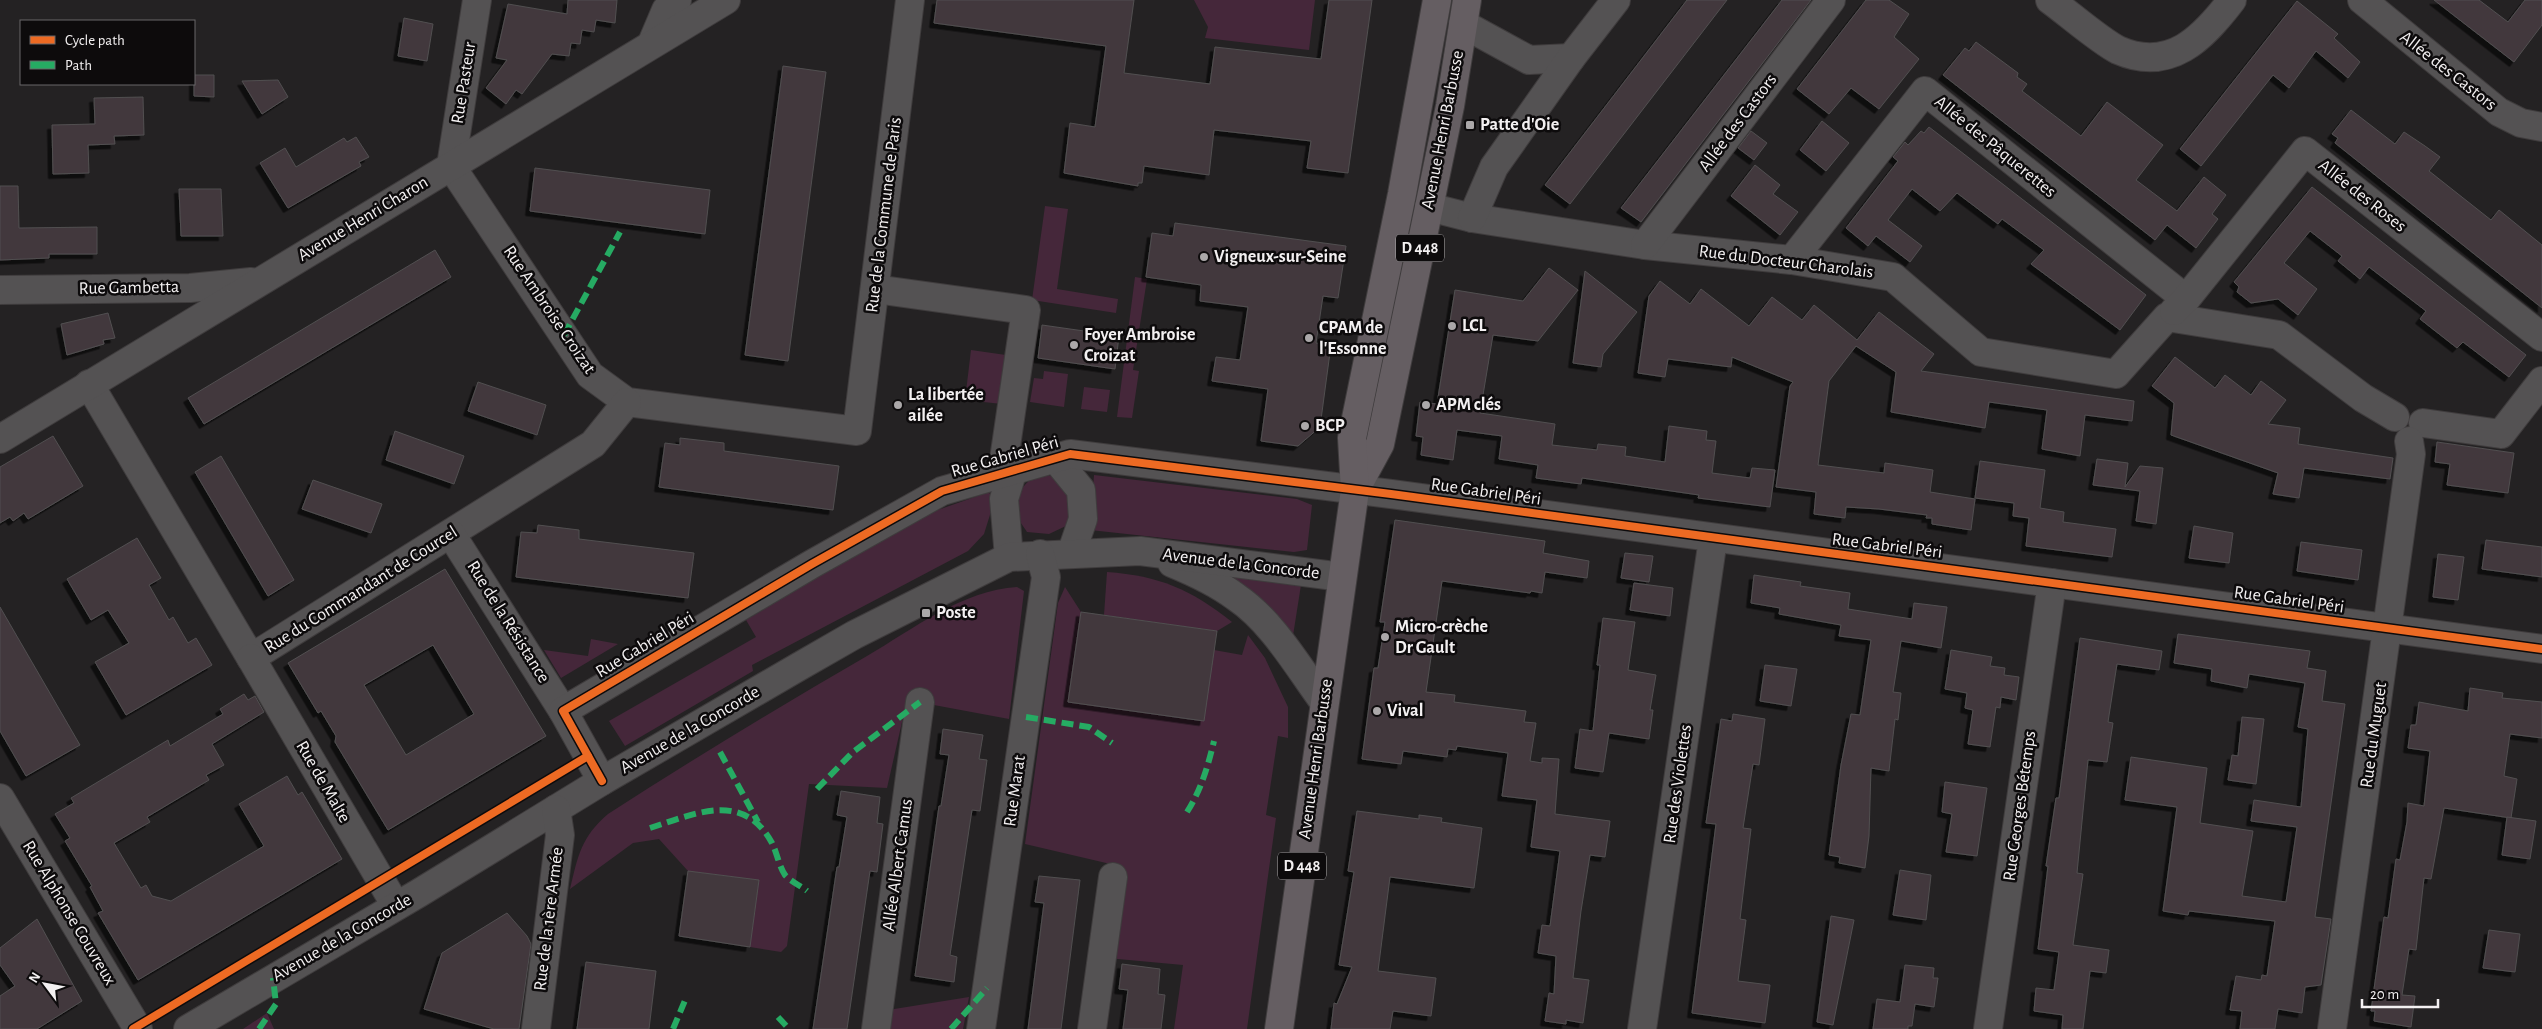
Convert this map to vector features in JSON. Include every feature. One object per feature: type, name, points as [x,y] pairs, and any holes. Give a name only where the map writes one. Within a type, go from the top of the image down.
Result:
[{"type":"main road","name":"Avenue Henri Barbusse","points":[[1279,1029],[1355,490],[1352,438],[1404,185],[1437,0]]},
{"type":"main road","name":"Avenue Henri Barbusse","points":[[1355,490],[1380,444],[1450,106],[1465,12]]},
{"type":"street","name":"Rue Pasteur","points":[[451,166],[477,0]]},
{"type":"street","points":[[652,44],[666,10],[677,0]]},
{"type":"street","name":"Avenue Henri Charon","points":[[0,439],[726,0]]},
{"type":"street","name":"Rue de la Commune de Paris","points":[[857,431],[910,0]]},
{"type":"street","points":[[1472,218],[1494,167],[1571,58],[1616,0]]},
{"type":"street","name":"Allée des Castors","points":[[1645,245],[1832,0]]},
{"type":"street","points":[[2050,0],[2118,49],[2142,56],[2170,56],[2197,40],[2232,0]]},
{"type":"street","name":"Allée des Castors","points":[[2362,0],[2499,112],[2521,123],[2542,127]]},
{"type":"street","points":[[1465,12],[1529,60],[1571,58]]},
{"type":"street","name":"Allée des Pâquerettes","points":[[1792,260],[1925,91],[2177,308]]},
{"type":"street","name":"Allée des Roses","points":[[2177,308],[2305,152],[2542,337]]},
{"type":"street","name":"Rue Ambroise Croizat","points":[[451,166],[590,375],[627,402],[857,431]]},
{"type":"street","name":"Rue du Docteur Charolais","points":[[1429,207],[1472,218],[1645,245],[1792,260],[1893,277],[1981,352],[2116,374],[2177,308]]},
{"type":"street","name":"Rue Gambetta","points":[[0,290],[190,288],[259,281]]},
{"type":"street","points":[[875,289],[1026,310],[1004,499],[1009,558]]},
{"type":"street","points":[[2177,308],[2279,335],[2363,398],[2395,417],[2408,410],[2418,414],[2416,432],[2501,434],[2542,381]]},
{"type":"street","name":"Rue du Commandant de Courcel","points":[[89,384],[251,658],[593,444],[627,402]]},
{"type":"street","name":"Rue du Muguet","points":[[2332,1029],[2389,628],[2411,454],[2416,432]]},
{"type":"street","name":"Rue Gabriel Péri","points":[[564,711],[812,564],[942,491],[1070,454],[1355,490],[2542,649]]},
{"type":"street","points":[[1055,458],[1080,490],[1084,519],[1071,554]]},
{"type":"street","name":"Rue de la Résistance","points":[[451,534],[564,711]]},
{"type":"street","name":"Rue des Violettes","points":[[1642,1029],[1714,539]]},
{"type":"street","name":"Avenue de la Concorde","points":[[1140,551],[1199,574],[1237,597],[1270,629],[1324,702]]},
{"type":"street","name":"Avenue de la Concorde","points":[[188,1029],[602,781],[854,635],[1009,558],[1040,554],[1140,551],[1342,577]]},
{"type":"street","name":"Rue Marat","points":[[981,1029],[1046,577],[1040,554]]},
{"type":"street","name":"Rue Georges Bétemps","points":[[1988,1029],[2052,583]]},
{"type":"street","name":"Rue de Malte","points":[[251,658],[396,906]]},
{"type":"street","name":"Allée Albert Camus","points":[[876,1029],[920,702]]},
{"type":"street","points":[[564,711],[602,781]]},
{"type":"street","name":"Rue Alphonse Couvreux","points":[[0,798],[138,1029]]},
{"type":"street","name":"Rue de la 1ère Armée","points":[[536,1029],[560,834],[556,809]]},
{"type":"street","points":[[1092,1029],[1113,877]]},
{"type":"shaded area","points":[[1194,0],[1315,0],[1309,50],[1205,38],[1208,27]]},
{"type":"shaded area","points":[[1045,206],[1068,209],[1057,289],[1118,299],[1116,313],[1032,300]]},
{"type":"shaded area","points":[[1135,277],[1147,279],[1133,370],[1139,371],[1132,418],[1117,417]]},
{"type":"shaded area","points":[[971,350],[1006,355],[1002,404],[965,400]]},
{"type":"shaded area","points":[[1044,371],[1068,374],[1064,407],[1030,402],[1034,378],[1043,379]]},
{"type":"shaded area","points":[[1084,387],[1110,390],[1107,412],[1081,409]]},
{"type":"shaded area","points":[[1040,473],[1054,477],[1072,494],[1073,510],[1068,525],[1049,534],[1027,532],[1017,515],[1016,508],[1021,490]]},
{"type":"shaded area","points":[[1094,475],[1297,499],[1312,505],[1307,550],[1294,552],[1090,530]]},
{"type":"shaded area","points":[[989,492],[994,502],[984,534],[968,551],[752,665],[753,671],[625,746],[609,721],[756,637],[746,620],[915,518]]},
{"type":"shaded area","points":[[1107,572],[1143,577],[1174,586],[1202,601],[1232,622],[1217,631],[1104,615]]},
{"type":"shaded area","points":[[1226,575],[1301,585],[1292,642]]},
{"type":"shaded area","points":[[1017,587],[1024,591],[1009,719],[907,700],[887,788],[809,784],[787,946],[781,952],[750,947],[759,880],[688,871],[659,839],[633,843],[570,889],[578,857],[586,839],[608,814],[801,694],[939,612],[977,595]]},
{"type":"shaded area","points":[[1065,587],[1081,612],[1068,701],[1214,650],[1242,655],[1248,635],[1265,658],[1288,707],[1288,738],[1278,736],[1266,815],[1276,818],[1247,1029],[1174,1029],[1183,965],[1107,958],[1119,866],[1025,844],[1058,603]]},
{"type":"shaded area","points":[[591,639],[618,644],[561,678],[544,650],[588,656]]},
{"type":"shaded area","points":[[969,997],[963,1029],[886,1029],[888,1010]]},
{"type":"shaded area","points":[[267,1013],[274,1029],[243,1029]]},
{"type":"building","points":[[568,0],[617,0],[615,23],[596,20],[594,32],[582,30],[580,44],[571,43],[569,56],[552,54],[522,94],[516,90],[506,104],[486,88],[507,60],[496,58],[508,4],[567,14]]},
{"type":"building","points":[[937,0],[1134,0],[1124,73],[1210,84],[1215,47],[1321,59],[1329,0],[1372,0],[1348,173],[1307,168],[1311,141],[1214,130],[1209,175],[1144,166],[1142,183],[1138,183],[1138,186],[1064,173],[1070,123],[1095,127],[1106,46],[934,23]]},
{"type":"building","points":[[1687,0],[1727,0],[1570,204],[1545,185]]},
{"type":"building","points":[[1782,0],[1811,0],[1641,222],[1621,208]]},
{"type":"building","points":[[1866,0],[1889,0],[1909,14],[1894,37],[1919,59],[1879,109],[1851,88],[1829,114],[1797,89]]},
{"type":"building","points":[[2434,0],[2479,0],[2508,22],[2525,0],[2542,0],[2542,25],[2514,62]]},
{"type":"building","points":[[2297,1],[2338,34],[2334,38],[2360,62],[2348,78],[2316,51],[2289,88],[2273,75],[2201,166],[2180,149]]},
{"type":"building","points":[[404,18],[433,24],[427,61],[398,56]]},
{"type":"building","points":[[1976,42],[2018,73],[2017,77],[2027,84],[2022,91],[2081,136],[2107,102],[2163,145],[2136,180],[2177,211],[2204,177],[2226,195],[2212,214],[2218,219],[2196,248],[2167,225],[2155,240],[1943,75],[1965,48],[1969,51]]},
{"type":"building","points":[[783,66],[826,72],[788,361],[745,355]]},
{"type":"building","points":[[195,75],[214,75],[214,97],[194,96]]},
{"type":"building","points":[[278,80],[288,97],[262,114],[242,81]]},
{"type":"building","points":[[143,97],[144,135],[114,136],[115,144],[88,145],[89,173],[53,174],[52,125],[95,124],[94,98]]},
{"type":"building","points":[[2351,110],[2395,144],[2404,132],[2425,146],[2440,157],[2429,171],[2491,220],[2499,210],[2542,245],[2542,308],[2335,143],[2338,138],[2332,134]]},
{"type":"building","points":[[1822,121],[1849,143],[1826,171],[1800,150]]},
{"type":"building","points":[[1929,127],[2146,295],[2120,330],[2031,264],[2044,250],[2002,219],[1998,224],[1957,193],[1940,211],[1912,189],[1888,220],[1922,246],[1910,262],[1876,236],[1868,246],[1846,228],[1898,161],[1893,157],[1905,142],[1908,145],[1921,131],[1924,133]]},
{"type":"building","points":[[1751,131],[1767,143],[1754,160],[1738,148]]},
{"type":"building","points":[[356,137],[369,157],[359,162],[361,166],[288,208],[260,163],[285,148],[296,167],[344,138],[347,142]]},
{"type":"building","points":[[1755,165],[1780,185],[1773,194],[1798,212],[1780,235],[1731,196]]},
{"type":"building","points":[[535,168],[710,190],[705,234],[530,211]]},
{"type":"building","points":[[0,186],[18,186],[19,228],[97,227],[97,254],[49,254],[49,258],[0,260]]},
{"type":"building","points":[[2312,187],[2526,355],[2509,377],[2463,342],[2457,348],[2420,319],[2426,311],[2369,267],[2360,279],[2338,261],[2342,256],[2310,231],[2284,263],[2317,289],[2298,315],[2278,299],[2251,303],[2237,292],[2239,287],[2234,282]]},
{"type":"building","points":[[179,189],[221,189],[223,236],[181,236]]},
{"type":"building","points":[[1175,223],[1346,246],[1338,298],[1323,296],[1316,343],[1331,345],[1320,427],[1298,446],[1261,441],[1268,389],[1212,381],[1216,357],[1240,360],[1248,307],[1200,301],[1201,285],[1146,277],[1152,233],[1173,236]]},
{"type":"building","points":[[435,250],[451,277],[204,424],[188,398]]},
{"type":"building","points":[[1549,268],[1578,290],[1538,341],[1493,335],[1480,413],[1555,424],[1552,445],[1597,450],[1598,444],[1626,447],[1625,456],[1665,462],[1669,426],[1707,431],[1706,440],[1716,441],[1712,473],[1750,478],[1752,468],[1775,470],[1770,507],[1698,498],[1699,495],[1582,478],[1581,484],[1536,478],[1538,465],[1499,459],[1502,436],[1457,430],[1453,460],[1421,455],[1423,437],[1416,436],[1420,402],[1437,404],[1455,290],[1523,301]]},
{"type":"building","points":[[1585,271],[1637,312],[1603,354],[1601,367],[1573,363]]},
{"type":"building","points":[[1660,281],[1690,304],[1701,289],[1749,326],[1772,297],[1802,320],[1814,305],[1857,340],[1879,312],[1934,354],[1921,371],[2134,401],[2132,421],[2085,415],[2080,456],[2042,449],[2047,410],[1989,402],[1985,428],[1891,412],[1896,372],[1856,346],[1829,381],[1818,465],[1884,473],[1885,463],[1933,470],[1930,492],[1975,499],[1971,530],[1932,524],[1932,518],[1926,518],[1927,515],[1879,509],[1846,507],[1845,518],[1814,514],[1816,492],[1776,487],[1790,386],[1793,382],[1732,357],[1731,367],[1668,359],[1665,377],[1638,373],[1649,296]]},
{"type":"building","points":[[108,313],[115,338],[103,340],[104,344],[67,355],[61,324]]},
{"type":"building","points":[[1042,325],[1119,336],[1115,369],[1038,358]]},
{"type":"building","points":[[2175,357],[2215,388],[2225,375],[2251,395],[2261,381],[2286,400],[2268,424],[2300,428],[2298,444],[2393,458],[2390,479],[2304,468],[2299,498],[2273,494],[2278,473],[2171,435],[2174,403],[2152,386]]},
{"type":"building","points":[[478,382],[546,405],[537,435],[468,411]]},
{"type":"building","points":[[395,431],[464,456],[454,484],[386,460]]},
{"type":"building","points":[[53,436],[83,486],[28,519],[24,513],[13,521],[10,517],[0,523],[0,467]]},
{"type":"building","points":[[680,438],[724,443],[724,451],[839,466],[833,510],[659,487],[665,443],[680,445]]},
{"type":"building","points":[[2437,442],[2514,453],[2508,493],[2447,485],[2450,464],[2435,462]]},
{"type":"building","points":[[221,456],[294,580],[268,596],[195,472]]},
{"type":"building","points":[[2097,459],[2128,463],[2125,487],[2140,466],[2163,468],[2156,524],[2136,521],[2140,491],[2093,485]]},
{"type":"building","points":[[1980,461],[2045,470],[2040,508],[2064,512],[2063,522],[2116,529],[2112,557],[2026,546],[2029,518],[2013,516],[2014,503],[1975,498]]},
{"type":"building","points":[[313,480],[382,504],[371,533],[302,509]]},
{"type":"building","points":[[1395,520],[1545,541],[1543,553],[1589,561],[1587,578],[1545,572],[1542,593],[1442,581],[1426,692],[1455,695],[1454,702],[1526,711],[1524,722],[1536,723],[1530,761],[1542,763],[1542,758],[1559,759],[1555,814],[1610,821],[1605,857],[1590,855],[1581,911],[1573,978],[1589,980],[1583,1023],[1566,1020],[1566,1024],[1545,1021],[1549,993],[1554,994],[1556,956],[1538,953],[1542,925],[1550,926],[1560,851],[1531,847],[1537,800],[1502,796],[1508,753],[1457,746],[1456,750],[1448,749],[1447,757],[1403,751],[1401,764],[1362,759],[1374,668],[1378,668],[1385,622],[1380,622]]},
{"type":"building","points":[[538,525],[579,530],[579,539],[694,553],[688,598],[516,577],[521,532],[537,533]]},
{"type":"building","points":[[2194,526],[2233,533],[2229,563],[2189,558]]},
{"type":"building","points":[[137,538],[161,578],[149,585],[169,620],[173,617],[188,643],[196,638],[212,665],[126,715],[95,662],[129,643],[108,610],[91,620],[67,579]]},
{"type":"building","points":[[2486,540],[2542,547],[2542,577],[2482,569]]},
{"type":"building","points":[[2301,542],[2362,550],[2358,580],[2297,571]]},
{"type":"building","points":[[1625,553],[1653,556],[1649,582],[1621,578]]},
{"type":"building","points":[[2438,554],[2464,557],[2458,600],[2433,597]]},
{"type":"building","points":[[445,569],[546,736],[388,830],[335,742],[336,736],[321,711],[318,713],[288,663]],"holes":[[[433,645],[474,714],[406,755],[364,685]]]},
{"type":"building","points":[[1754,575],[1801,582],[1800,586],[1850,593],[1848,609],[1912,619],[1914,603],[1947,607],[1941,648],[1901,641],[1893,692],[1901,693],[1898,720],[1895,719],[1889,771],[1871,768],[1869,836],[1865,868],[1839,863],[1840,857],[1829,855],[1841,765],[1851,714],[1860,715],[1871,640],[1839,636],[1841,625],[1779,614],[1780,608],[1751,603]]},
{"type":"building","points":[[1634,583],[1673,588],[1670,616],[1630,610]]},
{"type":"building","points":[[0,607],[80,745],[26,776],[0,731]]},
{"type":"building","points":[[1081,612],[1217,631],[1204,721],[1068,702]]},
{"type":"building","points":[[1603,618],[1635,622],[1628,670],[1656,675],[1650,710],[1653,710],[1649,739],[1609,733],[1603,772],[1575,768],[1580,729],[1593,731],[1600,665],[1597,665]]},
{"type":"building","points":[[2178,634],[2310,651],[2307,668],[2326,671],[2322,701],[2345,704],[2315,917],[2331,919],[2321,985],[2305,987],[2302,1013],[2278,1009],[2275,1029],[2240,1029],[2242,1011],[2230,1010],[2236,976],[2261,980],[2262,975],[2267,976],[2275,921],[2189,911],[2188,915],[2163,911],[2177,807],[2125,800],[2131,757],[2207,768],[2200,823],[2253,831],[2242,896],[2286,902],[2297,827],[2251,821],[2254,800],[2301,807],[2308,729],[2298,727],[2305,683],[2249,674],[2247,688],[2211,681],[2212,669],[2174,663]]},
{"type":"building","points":[[2080,638],[2162,651],[2159,670],[2117,664],[2108,722],[2113,723],[2107,762],[2088,760],[2077,873],[2083,874],[2073,945],[2109,950],[2106,973],[2090,971],[2083,1029],[2062,1029],[2063,1015],[2034,1011],[2036,988],[2054,990],[2059,952],[2038,949],[2048,866],[2046,866],[2056,798],[2059,798]]},
{"type":"building","points":[[1951,650],[1992,657],[1990,666],[2005,668],[2004,675],[2019,677],[2016,700],[2001,697],[2000,708],[1996,707],[1990,747],[1968,744],[1973,710],[1965,708],[1967,693],[1945,689]]},
{"type":"building","points":[[1765,665],[1797,669],[1791,706],[1760,701]]},
{"type":"building","points":[[2470,688],[2503,693],[2502,698],[2542,702],[2542,738],[2510,734],[2504,776],[2517,779],[2511,818],[2444,808],[2431,879],[2424,878],[2416,950],[2409,949],[2402,995],[2415,996],[2411,1027],[2374,1021],[2375,1011],[2371,1011],[2384,917],[2388,918],[2396,859],[2400,860],[2407,822],[2408,803],[2424,806],[2430,751],[2408,748],[2411,725],[2416,725],[2419,702],[2468,711]]},
{"type":"building","points":[[244,694],[248,700],[255,696],[264,712],[212,744],[224,765],[206,775],[209,780],[147,817],[150,822],[114,843],[141,888],[146,885],[152,896],[171,901],[264,846],[239,804],[287,776],[298,795],[302,792],[342,859],[138,980],[98,913],[103,911],[90,887],[92,886],[65,841],[70,838],[55,814],[74,803],[71,798],[168,740],[170,746],[223,714],[220,709]]},
{"type":"building","points":[[1733,714],[1765,719],[1759,765],[1753,764],[1743,828],[1751,829],[1740,919],[1746,920],[1738,981],[1770,985],[1765,1023],[1692,1013],[1716,824],[1706,823],[1721,719],[1732,721]]},
{"type":"building","points":[[2242,717],[2264,719],[2256,784],[2228,780],[2232,755],[2238,756]]},
{"type":"building","points":[[943,729],[983,735],[979,759],[987,760],[980,811],[972,810],[950,955],[957,957],[954,982],[915,976],[939,806],[941,806],[949,755],[940,754]]},
{"type":"building","points":[[1945,782],[1987,788],[1977,856],[1946,852],[1952,814],[1942,812]]},
{"type":"building","points":[[841,791],[880,797],[877,823],[883,824],[877,872],[870,871],[847,1029],[813,1029],[837,867],[839,867],[847,817],[837,815]]},
{"type":"building","points":[[1357,811],[1419,819],[1419,815],[1442,818],[1441,822],[1482,828],[1474,888],[1390,877],[1378,971],[1436,978],[1431,1016],[1393,1011],[1390,1029],[1331,1029],[1334,1003],[1337,1004],[1352,967],[1339,965],[1354,872],[1348,871]]},
{"type":"building","points":[[2507,817],[2536,821],[2530,859],[2502,855]]},
{"type":"building","points":[[1900,870],[1931,875],[1926,920],[1893,915]]},
{"type":"building","points":[[688,871],[759,880],[750,947],[679,936]]},
{"type":"building","points":[[1039,876],[1080,880],[1061,1029],[1028,1029],[1044,903],[1035,902]]},
{"type":"building","points":[[507,913],[527,936],[531,944],[519,1029],[494,1029],[424,1009],[442,953]]},
{"type":"building","points":[[1831,916],[1854,920],[1833,1025],[1817,1022]]},
{"type":"building","points":[[37,919],[82,1001],[37,1029],[0,1029],[0,996],[15,986],[0,965],[0,948]]},
{"type":"building","points":[[2489,930],[2520,934],[2515,972],[2483,968]]},
{"type":"building","points":[[586,962],[656,971],[649,1029],[577,1029]]},
{"type":"building","points":[[1122,964],[1160,969],[1158,994],[1165,995],[1161,1029],[1123,1029],[1128,990],[1119,989]]},
{"type":"building","points":[[1905,965],[1934,968],[1933,978],[1938,978],[1934,1007],[1915,1004],[1912,1026],[1908,1026],[1908,1029],[1873,1029],[1877,999],[1900,1002]]},
{"type":"marked path","points":[[564,335],[620,232]]},
{"type":"marked path","points":[[817,789],[853,752],[920,702]]},
{"type":"marked path","points":[[1026,717],[1089,727],[1112,743]]},
{"type":"marked path","points":[[1187,812],[1203,778],[1214,741]]},
{"type":"marked path","points":[[720,752],[758,822]]},
{"type":"marked path","points":[[650,828],[684,817],[717,810],[732,811],[747,816],[760,827],[772,843],[785,875],[807,891]]},
{"type":"marked path","points":[[259,1029],[276,1004],[273,978]]},
{"type":"marked path","points":[[951,1029],[987,988]]},
{"type":"marked path","points":[[673,1029],[686,998]]},
{"type":"marked path","points":[[778,1017],[789,1029]]},
{"type":"cycle path","points":[[602,781],[563,711],[812,564],[942,491],[1070,454],[1391,494],[2542,649]]},
{"type":"cycle path","points":[[133,1029],[588,756]]},
{"type":"place","name":"Patte d'Oie","points":[[1470,125]]},
{"type":"place","name":"Vigneux-sur-Seine","points":[[1204,257]]},
{"type":"place","name":"LCL","points":[[1452,326]]},
{"type":"place","name":"CPAM de l'Essonne","points":[[1309,338]]},
{"type":"place","name":"Foyer Ambroise Croizat","points":[[1074,345]]},
{"type":"place","name":"La libertée ailée","points":[[898,405]]},
{"type":"place","name":"APM clés","points":[[1426,405]]},
{"type":"place","name":"BCP","points":[[1305,426]]},
{"type":"place","name":"Poste","points":[[926,613]]},
{"type":"place","name":"Micro-crèche Dr Gault","points":[[1385,637]]},
{"type":"place","name":"Vival","points":[[1377,711]]}]
